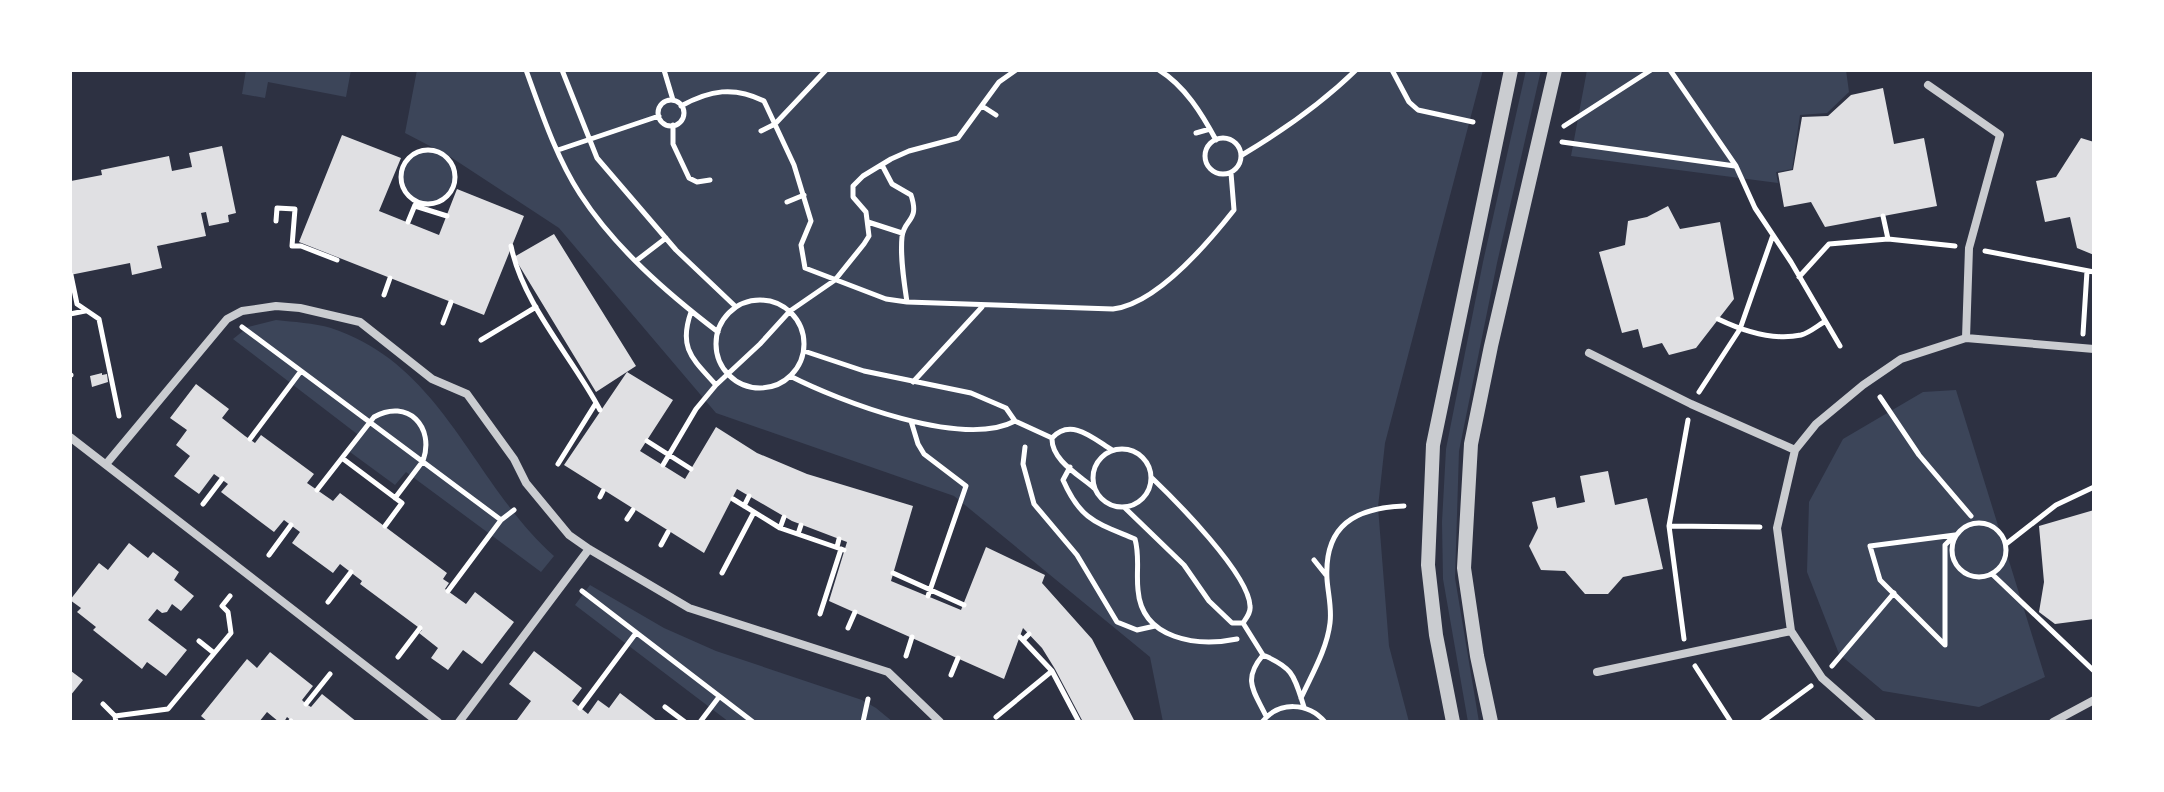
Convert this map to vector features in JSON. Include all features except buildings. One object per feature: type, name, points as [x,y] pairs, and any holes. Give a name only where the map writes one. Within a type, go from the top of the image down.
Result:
[{"type":"street","points":[[1453,722],[1436,635],[1428,565],[1433,445],[1511,70]]},
{"type":"street","points":[[1491,722],[1464,568],[1471,444],[1555,70]]},
{"type":"street","points":[[1928,85],[2000,135],[1969,248],[1966,338]]},
{"type":"street","points":[[107,463],[227,319],[242,311],[276,306],[300,308],[360,322],[432,379],[467,394],[514,459],[526,483],[569,535],[589,549],[689,608],[888,672],[940,722]]},
{"type":"street","points":[[1872,722],[1822,678],[1791,631],[1777,528],[1795,450],[1828,414],[1901,359],[1966,338],[2094,349]]},
{"type":"street","points":[[1589,353],[1691,404],[1795,450]]},
{"type":"street","points":[[70,437],[438,722]]},
{"type":"street","points":[[459,722],[589,549]]},
{"type":"street","points":[[1597,672],[1791,631]]},
{"type":"street","points":[[2053,722],[2094,700]]},
{"type":"path","points":[[526,70],[578,192],[612,237],[691,312],[718,332]]},
{"type":"path","points":[[562,70],[597,158],[666,238],[736,307]]},
{"type":"path","points":[[664,70],[673,100],[684,112],[682,119],[673,125],[666,125],[659,116],[659,109],[663,103],[673,100]]},
{"type":"path","points":[[761,131],[775,124],[826,70]]},
{"type":"path","points":[[663,465],[696,409],[716,385],[790,311],[835,280],[869,236],[865,209],[853,197],[853,186],[863,176],[909,151],[955,140],[999,82],[1016,70]]},
{"type":"path","points":[[1159,70],[1168,75],[1197,107],[1216,140]]},
{"type":"path","points":[[1242,155],[1232,140],[1216,140],[1207,149],[1205,161],[1212,171],[1225,175],[1231,173],[1239,166],[1242,155],[1325,101],[1356,70]]},
{"type":"path","points":[[1392,70],[1409,102],[1418,110],[1473,122]]},
{"type":"path","points":[[1564,126],[1651,70]]},
{"type":"path","points":[[1670,70],[1736,166],[1755,208],[1840,346]]},
{"type":"path","points":[[681,106],[708,93],[736,91],[764,101],[804,195],[811,221],[801,245],[803,266],[807,271],[886,299],[907,302],[1113,309],[1130,305],[1188,264],[1234,210],[1231,173]]},
{"type":"path","points":[[982,106],[996,115]]},
{"type":"path","points":[[558,150],[659,116]]},
{"type":"path","points":[[673,125],[673,144],[689,178],[697,182],[710,180]]},
{"type":"path","points":[[1196,133],[1210,129]]},
{"type":"path","points":[[1562,142],[1736,166]]},
{"type":"path","points":[[416,204],[433,204],[448,195],[452,188],[455,179],[451,163],[437,152],[419,152],[405,163],[401,171],[402,185],[416,204],[447,216]]},
{"type":"path","points":[[882,165],[892,184],[911,195],[914,205],[914,214],[902,233],[907,302]]},
{"type":"path","points":[[787,202],[804,195]]},
{"type":"path","points":[[408,222],[416,204]]},
{"type":"path","points":[[276,221],[277,208],[295,209],[292,246],[301,246],[337,260]]},
{"type":"path","points":[[1883,216],[1888,239]]},
{"type":"path","points":[[867,221],[902,233]]},
{"type":"path","points":[[1731,722],[1686,652],[1669,526],[1691,404],[1740,329],[1773,235]]},
{"type":"path","points":[[636,261],[666,238]]},
{"type":"path","points":[[1799,277],[1829,244],[1888,239],[1969,248],[2090,272],[2082,347]]},
{"type":"path","points":[[511,246],[536,307],[544,314],[590,387],[600,410]]},
{"type":"path","points":[[71,275],[77,304],[99,319],[119,416]]},
{"type":"path","points":[[384,295],[390,278]]},
{"type":"path","points":[[758,300],[780,304],[790,311],[802,329],[804,351],[790,376],[774,385],[757,387],[740,382],[728,372],[718,356],[718,332],[722,322],[736,307],[758,300]]},
{"type":"path","points":[[443,323],[451,302]]},
{"type":"path","points":[[913,382],[982,306]]},
{"type":"path","points":[[481,340],[536,307]]},
{"type":"path","points":[[70,314],[86,311]]},
{"type":"path","points":[[691,312],[686,331],[687,351],[716,385]]},
{"type":"path","points":[[1718,319],[1740,329],[1775,336],[1804,334],[1824,322]]},
{"type":"path","points":[[242,327],[501,520]]},
{"type":"path","points":[[804,351],[864,371],[971,393],[999,404],[1012,414],[1015,421],[1052,438]]},
{"type":"path","points":[[250,439],[301,371]]},
{"type":"path","points":[[790,376],[856,405],[911,421],[1000,429],[1015,421]]},
{"type":"path","points":[[1880,397],[1919,455],[1971,516]]},
{"type":"path","points":[[558,464],[596,403]]},
{"type":"path","points":[[317,490],[370,422],[385,411],[402,411],[415,416],[424,437],[423,461],[395,498]]},
{"type":"path","points":[[911,421],[924,454],[966,486],[929,593]]},
{"type":"path","points":[[1052,438],[1064,429],[1078,429],[1113,451]]},
{"type":"path","points":[[1052,438],[1053,449],[1068,470],[1094,489],[1107,504],[1125,508],[1184,565],[1209,601],[1232,623],[1243,623]]},
{"type":"path","points":[[647,441],[691,469]]},
{"type":"path","points":[[1025,447],[1023,464],[1034,504],[1077,555],[1117,622],[1137,630],[1155,626]]},
{"type":"path","points":[[1094,489],[1092,474],[1101,457],[1113,451],[1137,453],[1149,468],[1151,477],[1147,494],[1141,501],[1125,508]]},
{"type":"path","points":[[342,458],[402,503],[385,526]]},
{"type":"path","points":[[1068,470],[1063,480],[1086,516],[1100,527],[1135,539],[1138,590],[1142,607],[1155,626],[1168,636],[1199,642],[1237,639]]},
{"type":"path","points":[[1151,477],[1220,552],[1239,578],[1251,610],[1243,623]]},
{"type":"path","points":[[203,504],[222,479]]},
{"type":"path","points":[[2006,544],[2056,505],[2094,487]]},
{"type":"path","points":[[744,506],[749,496]]},
{"type":"path","points":[[733,499],[780,528],[841,548]]},
{"type":"path","points":[[1301,698],[1320,659],[1330,627],[1327,576],[1333,538],[1342,524],[1378,507],[1404,506]]},
{"type":"path","points":[[448,591],[501,520],[514,510]]},
{"type":"path","points":[[627,519],[633,510]]},
{"type":"path","points":[[722,573],[753,514]]},
{"type":"path","points":[[780,528],[784,517]]},
{"type":"path","points":[[1955,535],[1870,546],[1880,580],[1945,645],[1945,545],[1955,535],[1961,528],[1979,522],[1996,528],[2006,544],[2004,562],[1992,574],[1975,577],[1959,569],[1951,554],[1955,535]]},
{"type":"path","points":[[269,555],[291,525]]},
{"type":"path","points":[[798,534],[801,525]]},
{"type":"path","points":[[1669,526],[1777,528]]},
{"type":"path","points":[[661,545],[668,532]]},
{"type":"path","points":[[820,614],[841,548],[839,539]]},
{"type":"path","points":[[1314,560],[1327,576]]},
{"type":"path","points":[[328,602],[351,572]]},
{"type":"path","points":[[893,573],[929,593],[964,605]]},
{"type":"path","points":[[1992,574],[2094,671]]},
{"type":"path","points":[[582,591],[753,722]]},
{"type":"path","points":[[1762,722],[1822,678],[1894,593]]},
{"type":"path","points":[[103,704],[116,719],[168,709],[231,633],[228,612],[222,606],[230,596]]},
{"type":"path","points":[[848,628],[855,612]]},
{"type":"path","points":[[1243,623],[1263,655],[1285,665],[1296,679],[1304,707]]},
{"type":"path","points":[[398,657],[420,628]]},
{"type":"path","points":[[580,708],[636,633]]},
{"type":"path","points":[[1029,634],[1021,638],[1048,662],[1078,719]]},
{"type":"path","points":[[906,656],[912,637]]},
{"type":"path","points":[[199,641],[214,653]]},
{"type":"path","points":[[1263,655],[1251,668],[1250,682],[1264,719],[1284,707],[1304,707],[1314,711],[1325,722]]},
{"type":"path","points":[[951,675],[958,658]]},
{"type":"path","points":[[996,717],[1052,671]]},
{"type":"path","points":[[306,704],[330,674]]},
{"type":"path","points":[[700,722],[719,697]]},
{"type":"path","points":[[863,722],[868,699]]},
{"type":"path","points":[[665,707],[685,722]]},
{"type":"shaded area","points":[[246,70],[351,70],[346,97],[268,82],[265,98],[242,94]]},
{"type":"shaded area","points":[[417,70],[1483,70],[1385,443],[1378,507],[1389,646],[1409,722],[1163,722],[1150,657],[954,496],[716,413],[559,228],[449,156],[405,133]]},
{"type":"shaded area","points":[[1526,70],[1541,70],[1497,263],[1459,451],[1455,578],[1479,722],[1468,722],[1443,579],[1446,449],[1483,262]]},
{"type":"shaded area","points":[[1587,70],[1846,70],[1849,92],[1827,113],[1800,115],[1792,169],[1776,172],[1778,183],[1571,156]]},
{"type":"shaded area","points":[[428,150],[447,158],[455,177],[447,196],[428,204],[409,196],[401,177],[409,158]]},
{"type":"shaded area","points":[[276,320],[331,328],[370,345],[402,369],[430,397],[500,495],[554,556],[541,572],[406,472],[395,485],[350,452],[361,437],[233,339],[248,327]]},
{"type":"shaded area","points":[[1956,390],[2045,677],[1979,707],[1883,691],[1839,654],[1807,572],[1809,502],[1843,439],[1923,392]]},
{"type":"shaded area","points":[[590,585],[664,628],[716,651],[862,700],[893,722],[729,722],[575,605]]}]
